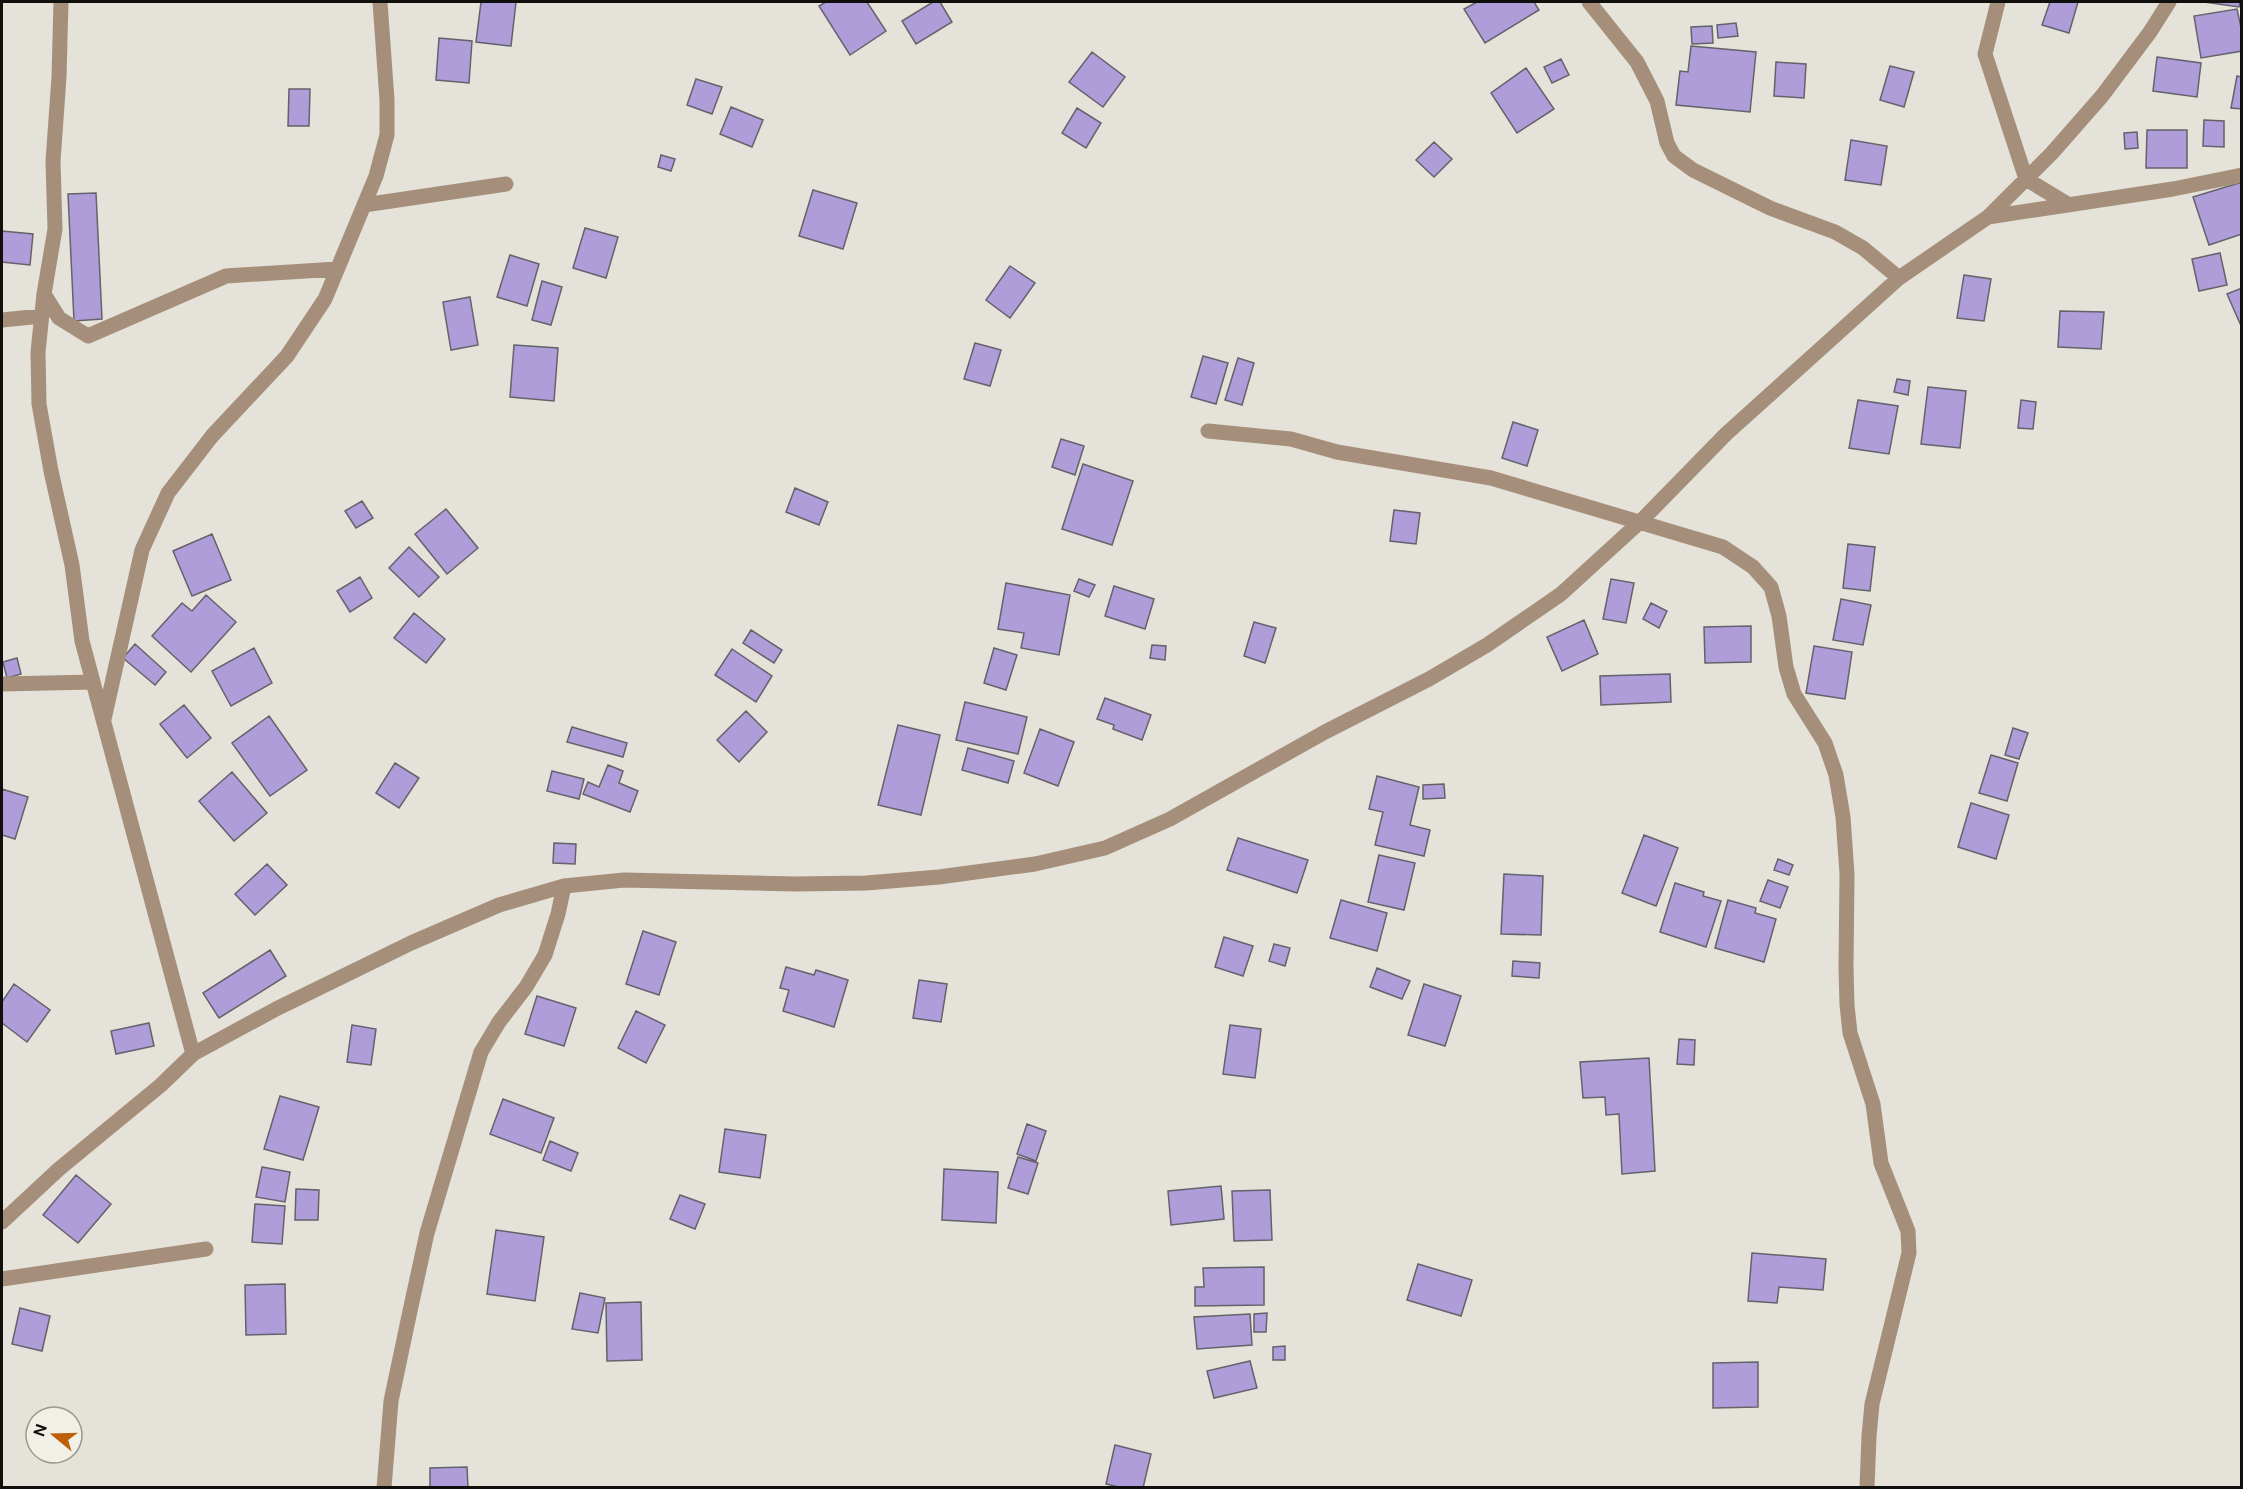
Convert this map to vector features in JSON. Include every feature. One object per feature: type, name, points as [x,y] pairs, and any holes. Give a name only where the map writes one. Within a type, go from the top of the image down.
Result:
[{"type":"street","points":[[61,2],[53,161],[55,229],[44,294],[38,352],[39,404],[72,565],[82,641],[194,1054]]},
{"type":"street","points":[[104,722],[142,549],[168,493],[212,436],[286,356],[325,299],[376,176],[387,135],[387,100],[380,2]]},
{"type":"street","points":[[1588,2],[1637,62],[1657,101],[1667,143],[1674,156],[1693,170],[1770,208],[1835,232],[1863,248],[1899,278]]},
{"type":"street","points":[[1998,2],[1985,54],[2026,179],[2069,205]]},
{"type":"street","points":[[2,1222],[59,1169],[194,1054],[276,1009],[411,943],[499,905],[564,886],[624,880],[795,884],[866,883],[939,877],[1035,864],[1105,848],[1170,819],[1324,732],[1429,679],[1487,645],[1561,594],[1641,521],[1726,434],[1899,278],[1988,216],[2026,179],[2102,96],[2150,32],[2169,2]]},
{"type":"street","points":[[1988,216],[2173,189],[2241,175]]},
{"type":"street","points":[[364,205],[507,184]]},
{"type":"street","points":[[44,294],[59,318],[88,336],[226,276],[337,269]]},
{"type":"street","points":[[2,320],[42,316]]},
{"type":"street","points":[[1208,431],[1291,438],[1337,453],[1491,478],[1723,547],[1753,567],[1771,587],[1779,616],[1786,667],[1794,694],[1825,743],[1836,775],[1843,817],[1847,874],[1846,967],[1850,1033],[1874,1104],[1881,1163],[1908,1231],[1909,1253],[1872,1404],[1867,1488]]},
{"type":"street","points":[[2,684],[93,682]]},
{"type":"street","points":[[384,1488],[391,1401],[410,1311],[427,1233],[472,1082],[481,1052],[545,955],[564,886]]},
{"type":"street","points":[[2,1279],[206,1249]]},
{"type":"building","points":[[481,2],[516,2],[511,46],[476,42]]},
{"type":"building","points":[[826,2],[867,2],[886,31],[850,55],[819,6]]},
{"type":"building","points":[[933,2],[940,2],[952,22],[916,44],[902,21]]},
{"type":"building","points":[[1477,2],[1534,2],[1539,10],[1485,43],[1464,9]]},
{"type":"building","points":[[2050,2],[2078,2],[2069,33],[2042,25]]},
{"type":"building","points":[[2204,2],[2240,2],[2239,7]]},
{"type":"building","points":[[2237,9],[2242,32],[2242,51],[2201,58],[2194,16]]},
{"type":"building","points":[[1736,23],[1738,36],[1718,38],[1717,25]]},
{"type":"building","points":[[1712,26],[1713,43],[1692,44],[1691,27]]},
{"type":"building","points":[[439,38],[472,41],[469,83],[436,80]]},
{"type":"building","points":[[1691,46],[1756,52],[1750,112],[1676,105],[1680,71],[1688,72]]},
{"type":"building","points":[[1092,52],[1125,77],[1103,107],[1069,82]]},
{"type":"building","points":[[2157,57],[2201,63],[2197,97],[2153,91]]},
{"type":"building","points":[[1561,59],[1569,75],[1552,83],[1544,67]]},
{"type":"building","points":[[1776,62],[1806,64],[1804,98],[1774,96]]},
{"type":"building","points":[[1890,66],[1914,72],[1904,107],[1880,100]]},
{"type":"building","points":[[1526,68],[1554,109],[1517,133],[1491,93]]},
{"type":"building","points":[[2237,76],[2242,77],[2242,109],[2231,108]]},
{"type":"building","points":[[696,79],[722,87],[712,114],[687,105]]},
{"type":"building","points":[[289,89],[310,89],[309,126],[288,126]]},
{"type":"building","points":[[731,107],[763,120],[752,147],[720,134]]},
{"type":"building","points":[[1077,108],[1101,123],[1086,148],[1062,133]]},
{"type":"building","points":[[2204,120],[2224,121],[2224,147],[2203,146]]},
{"type":"building","points":[[2147,130],[2187,130],[2187,168],[2146,168]]},
{"type":"building","points":[[2137,132],[2138,148],[2125,149],[2124,133]]},
{"type":"building","points":[[1851,140],[1887,146],[1881,185],[1845,180]]},
{"type":"building","points":[[1434,142],[1452,159],[1434,177],[1416,160]]},
{"type":"building","points":[[661,155],[675,159],[671,171],[658,167]]},
{"type":"building","points":[[2242,182],[2242,234],[2209,245],[2193,197]]},
{"type":"building","points":[[813,190],[857,203],[843,249],[799,236]]},
{"type":"building","points":[[96,193],[102,319],[74,321],[68,194]]},
{"type":"building","points":[[585,228],[618,237],[606,278],[573,268]]},
{"type":"building","points":[[2,231],[33,234],[30,265],[2,262]]},
{"type":"building","points":[[2220,253],[2227,285],[2199,291],[2192,259]]},
{"type":"building","points":[[510,255],[539,264],[527,306],[497,297]]},
{"type":"building","points":[[1010,266],[1035,283],[1010,318],[986,300]]},
{"type":"building","points":[[1964,275],[1991,279],[1984,321],[1957,318]]},
{"type":"building","points":[[542,281],[562,287],[551,325],[532,320]]},
{"type":"building","points":[[2242,288],[2242,328],[2227,294]]},
{"type":"building","points":[[470,297],[478,345],[451,350],[443,302]]},
{"type":"building","points":[[2060,311],[2104,312],[2101,349],[2058,347]]},
{"type":"building","points":[[975,343],[1001,350],[990,386],[964,379]]},
{"type":"building","points":[[514,345],[558,348],[554,401],[510,397]]},
{"type":"building","points":[[1203,356],[1228,363],[1216,404],[1191,397]]},
{"type":"building","points":[[1238,358],[1254,363],[1242,405],[1225,400]]},
{"type":"building","points":[[1897,379],[1910,381],[1908,395],[1894,392]]},
{"type":"building","points":[[1928,387],[1966,391],[1960,448],[1921,444]]},
{"type":"building","points":[[1858,400],[1898,406],[1889,454],[1849,448]]},
{"type":"building","points":[[2021,400],[2036,402],[2033,429],[2018,428]]},
{"type":"building","points":[[1513,422],[1538,430],[1527,466],[1502,458]]},
{"type":"building","points":[[1061,439],[1084,446],[1075,475],[1052,467]]},
{"type":"building","points":[[1083,464],[1133,481],[1112,545],[1062,529]]},
{"type":"building","points":[[795,488],[828,502],[819,525],[786,512]]},
{"type":"building","points":[[362,501],[373,518],[356,528],[345,511]]},
{"type":"building","points":[[446,509],[478,548],[447,574],[415,534]]},
{"type":"building","points":[[1394,510],[1420,513],[1416,544],[1390,541]]},
{"type":"building","points":[[212,534],[231,580],[192,596],[173,551]]},
{"type":"building","points":[[1848,544],[1875,547],[1870,591],[1843,588]]},
{"type":"building","points":[[409,547],[439,577],[419,597],[389,568]]},
{"type":"building","points":[[360,577],[372,598],[350,612],[337,591]]},
{"type":"building","points":[[1079,579],[1095,585],[1089,597],[1074,591]]},
{"type":"building","points":[[1611,579],[1634,583],[1626,623],[1603,619]]},
{"type":"building","points":[[1006,583],[1070,595],[1059,655],[1021,648],[1024,633],[998,629]]},
{"type":"building","points":[[1114,586],[1154,599],[1145,629],[1105,616]]},
{"type":"building","points":[[206,595],[236,622],[191,672],[152,636],[182,603],[192,611]]},
{"type":"building","points":[[1841,599],[1871,605],[1863,645],[1833,640]]},
{"type":"building","points":[[1651,603],[1667,611],[1659,628],[1643,619]]},
{"type":"building","points":[[414,613],[445,639],[426,663],[394,638]]},
{"type":"building","points":[[1584,620],[1598,654],[1562,671],[1547,637]]},
{"type":"building","points":[[1254,622],[1276,628],[1265,663],[1244,656]]},
{"type":"building","points":[[1751,626],[1751,662],[1705,663],[1704,627]]},
{"type":"building","points":[[751,630],[782,650],[774,663],[743,643]]},
{"type":"building","points":[[135,644],[166,672],[155,685],[123,658]]},
{"type":"building","points":[[1152,645],[1166,646],[1165,660],[1150,658]]},
{"type":"building","points":[[1814,646],[1852,652],[1845,699],[1806,693]]},
{"type":"building","points":[[254,648],[272,683],[231,706],[212,671]]},
{"type":"building","points":[[994,648],[1017,655],[1006,690],[984,683]]},
{"type":"building","points":[[732,649],[772,676],[756,702],[715,675]]},
{"type":"building","points":[[17,658],[21,674],[7,678],[3,662]]},
{"type":"building","points":[[1670,674],[1671,702],[1601,705],[1600,676]]},
{"type":"building","points":[[1105,698],[1151,715],[1142,740],[1113,729],[1114,725],[1097,719]]},
{"type":"building","points":[[965,702],[1027,717],[1018,754],[956,740]]},
{"type":"building","points":[[184,705],[211,738],[187,758],[160,724]]},
{"type":"building","points":[[746,711],[767,732],[739,762],[717,740]]},
{"type":"building","points":[[269,716],[307,770],[270,796],[232,743]]},
{"type":"building","points":[[898,725],[940,735],[921,815],[878,805]]},
{"type":"building","points":[[572,727],[627,743],[623,757],[567,742]]},
{"type":"building","points":[[2013,728],[2028,733],[2019,759],[2005,755]]},
{"type":"building","points":[[1040,729],[1074,742],[1058,786],[1024,773]]},
{"type":"building","points":[[968,748],[1014,761],[1008,783],[962,770]]},
{"type":"building","points":[[1991,755],[2018,763],[2007,801],[1979,793]]},
{"type":"building","points":[[395,763],[419,778],[399,808],[376,793]]},
{"type":"building","points":[[608,765],[623,771],[619,783],[638,791],[630,812],[583,794],[588,782],[599,787]]},
{"type":"building","points":[[552,771],[584,779],[579,799],[547,791]]},
{"type":"building","points":[[232,772],[267,813],[234,841],[199,801]]},
{"type":"building","points":[[1377,776],[1419,787],[1410,825],[1430,830],[1424,856],[1375,845],[1383,812],[1369,809]]},
{"type":"building","points":[[1444,784],[1445,798],[1423,799],[1423,785]]},
{"type":"building","points":[[2,789],[28,797],[15,839],[2,835]]},
{"type":"building","points":[[1971,803],[2009,815],[1996,859],[1958,847]]},
{"type":"building","points":[[1644,835],[1678,848],[1656,906],[1622,893]]},
{"type":"building","points":[[1238,838],[1308,860],[1297,893],[1227,870]]},
{"type":"building","points":[[554,843],[576,844],[575,864],[553,863]]},
{"type":"building","points":[[1379,855],[1415,863],[1404,910],[1368,902]]},
{"type":"building","points":[[1778,859],[1793,865],[1789,875],[1774,870]]},
{"type":"building","points":[[267,864],[287,885],[255,915],[235,894]]},
{"type":"building","points":[[1504,874],[1543,876],[1541,935],[1501,934]]},
{"type":"building","points":[[1768,880],[1788,887],[1780,908],[1760,901]]},
{"type":"building","points":[[1675,883],[1704,892],[1703,896],[1721,901],[1706,947],[1660,932]]},
{"type":"building","points":[[1341,900],[1387,913],[1377,951],[1330,938]]},
{"type":"building","points":[[1728,900],[1756,908],[1755,913],[1776,919],[1764,962],[1715,948]]},
{"type":"building","points":[[643,931],[676,942],[659,995],[626,984]]},
{"type":"building","points":[[1224,937],[1253,946],[1243,976],[1215,967]]},
{"type":"building","points":[[1274,944],[1290,948],[1285,966],[1269,961]]},
{"type":"building","points":[[270,950],[286,976],[219,1018],[203,993]]},
{"type":"building","points":[[1513,961],[1540,963],[1539,978],[1512,976]]},
{"type":"building","points":[[786,967],[814,975],[816,970],[848,980],[834,1027],[783,1011],[789,990],[780,988]]},
{"type":"building","points":[[1377,968],[1410,981],[1402,999],[1370,987]]},
{"type":"building","points":[[919,980],[947,984],[941,1022],[913,1018]]},
{"type":"building","points":[[14,984],[50,1010],[27,1042],[2,1023],[2,1002]]},
{"type":"building","points":[[1424,984],[1461,996],[1445,1046],[1408,1035]]},
{"type":"building","points":[[537,996],[576,1008],[564,1046],[525,1034]]},
{"type":"building","points":[[636,1011],[665,1025],[646,1063],[618,1048]]},
{"type":"building","points":[[149,1023],[154,1046],[116,1054],[111,1031]]},
{"type":"building","points":[[352,1025],[376,1029],[371,1065],[347,1062]]},
{"type":"building","points":[[1230,1025],[1261,1029],[1255,1078],[1223,1074]]},
{"type":"building","points":[[1679,1039],[1695,1040],[1694,1065],[1677,1064]]},
{"type":"building","points":[[1649,1058],[1655,1171],[1622,1174],[1619,1114],[1606,1115],[1605,1097],[1583,1098],[1580,1062]]},
{"type":"building","points":[[280,1096],[319,1107],[303,1160],[264,1149]]},
{"type":"building","points":[[503,1099],[554,1118],[541,1153],[490,1134]]},
{"type":"building","points":[[1027,1124],[1046,1131],[1036,1161],[1017,1154]]},
{"type":"building","points":[[725,1129],[766,1135],[760,1178],[719,1172]]},
{"type":"building","points":[[550,1141],[578,1153],[571,1171],[543,1160]]},
{"type":"building","points":[[1018,1157],[1038,1163],[1028,1194],[1008,1188]]},
{"type":"building","points":[[262,1167],[290,1172],[285,1202],[256,1197]]},
{"type":"building","points":[[944,1169],[998,1172],[996,1223],[942,1220]]},
{"type":"building","points":[[76,1175],[111,1204],[78,1243],[43,1215]]},
{"type":"building","points":[[1221,1186],[1224,1219],[1171,1225],[1168,1191]]},
{"type":"building","points":[[296,1189],[319,1190],[318,1220],[295,1220]]},
{"type":"building","points":[[1270,1190],[1272,1240],[1234,1241],[1232,1191]]},
{"type":"building","points":[[680,1195],[705,1204],[695,1229],[670,1219]]},
{"type":"building","points":[[255,1204],[285,1206],[282,1244],[252,1242]]},
{"type":"building","points":[[496,1230],[544,1237],[535,1301],[487,1294]]},
{"type":"building","points":[[1752,1253],[1826,1259],[1823,1290],[1779,1287],[1777,1303],[1748,1301]]},
{"type":"building","points":[[1418,1264],[1472,1280],[1461,1316],[1407,1300]]},
{"type":"building","points":[[1264,1267],[1264,1305],[1195,1306],[1195,1287],[1204,1287],[1203,1268]]},
{"type":"building","points":[[285,1284],[286,1334],[246,1335],[245,1285]]},
{"type":"building","points":[[580,1293],[605,1298],[598,1333],[572,1329]]},
{"type":"building","points":[[641,1302],[642,1360],[607,1361],[606,1303]]},
{"type":"building","points":[[20,1308],[50,1316],[42,1351],[12,1344]]},
{"type":"building","points":[[1267,1313],[1266,1332],[1254,1332],[1254,1314]]},
{"type":"building","points":[[1250,1314],[1252,1345],[1197,1349],[1194,1317]]},
{"type":"building","points":[[1285,1346],[1285,1360],[1273,1360],[1273,1347]]},
{"type":"building","points":[[1250,1361],[1257,1388],[1214,1398],[1207,1371]]},
{"type":"building","points":[[1758,1362],[1758,1407],[1713,1408],[1713,1363]]},
{"type":"building","points":[[1115,1445],[1151,1454],[1143,1488],[1123,1488],[1106,1484]]},
{"type":"building","points":[[467,1467],[468,1488],[430,1488],[430,1468]]}]
